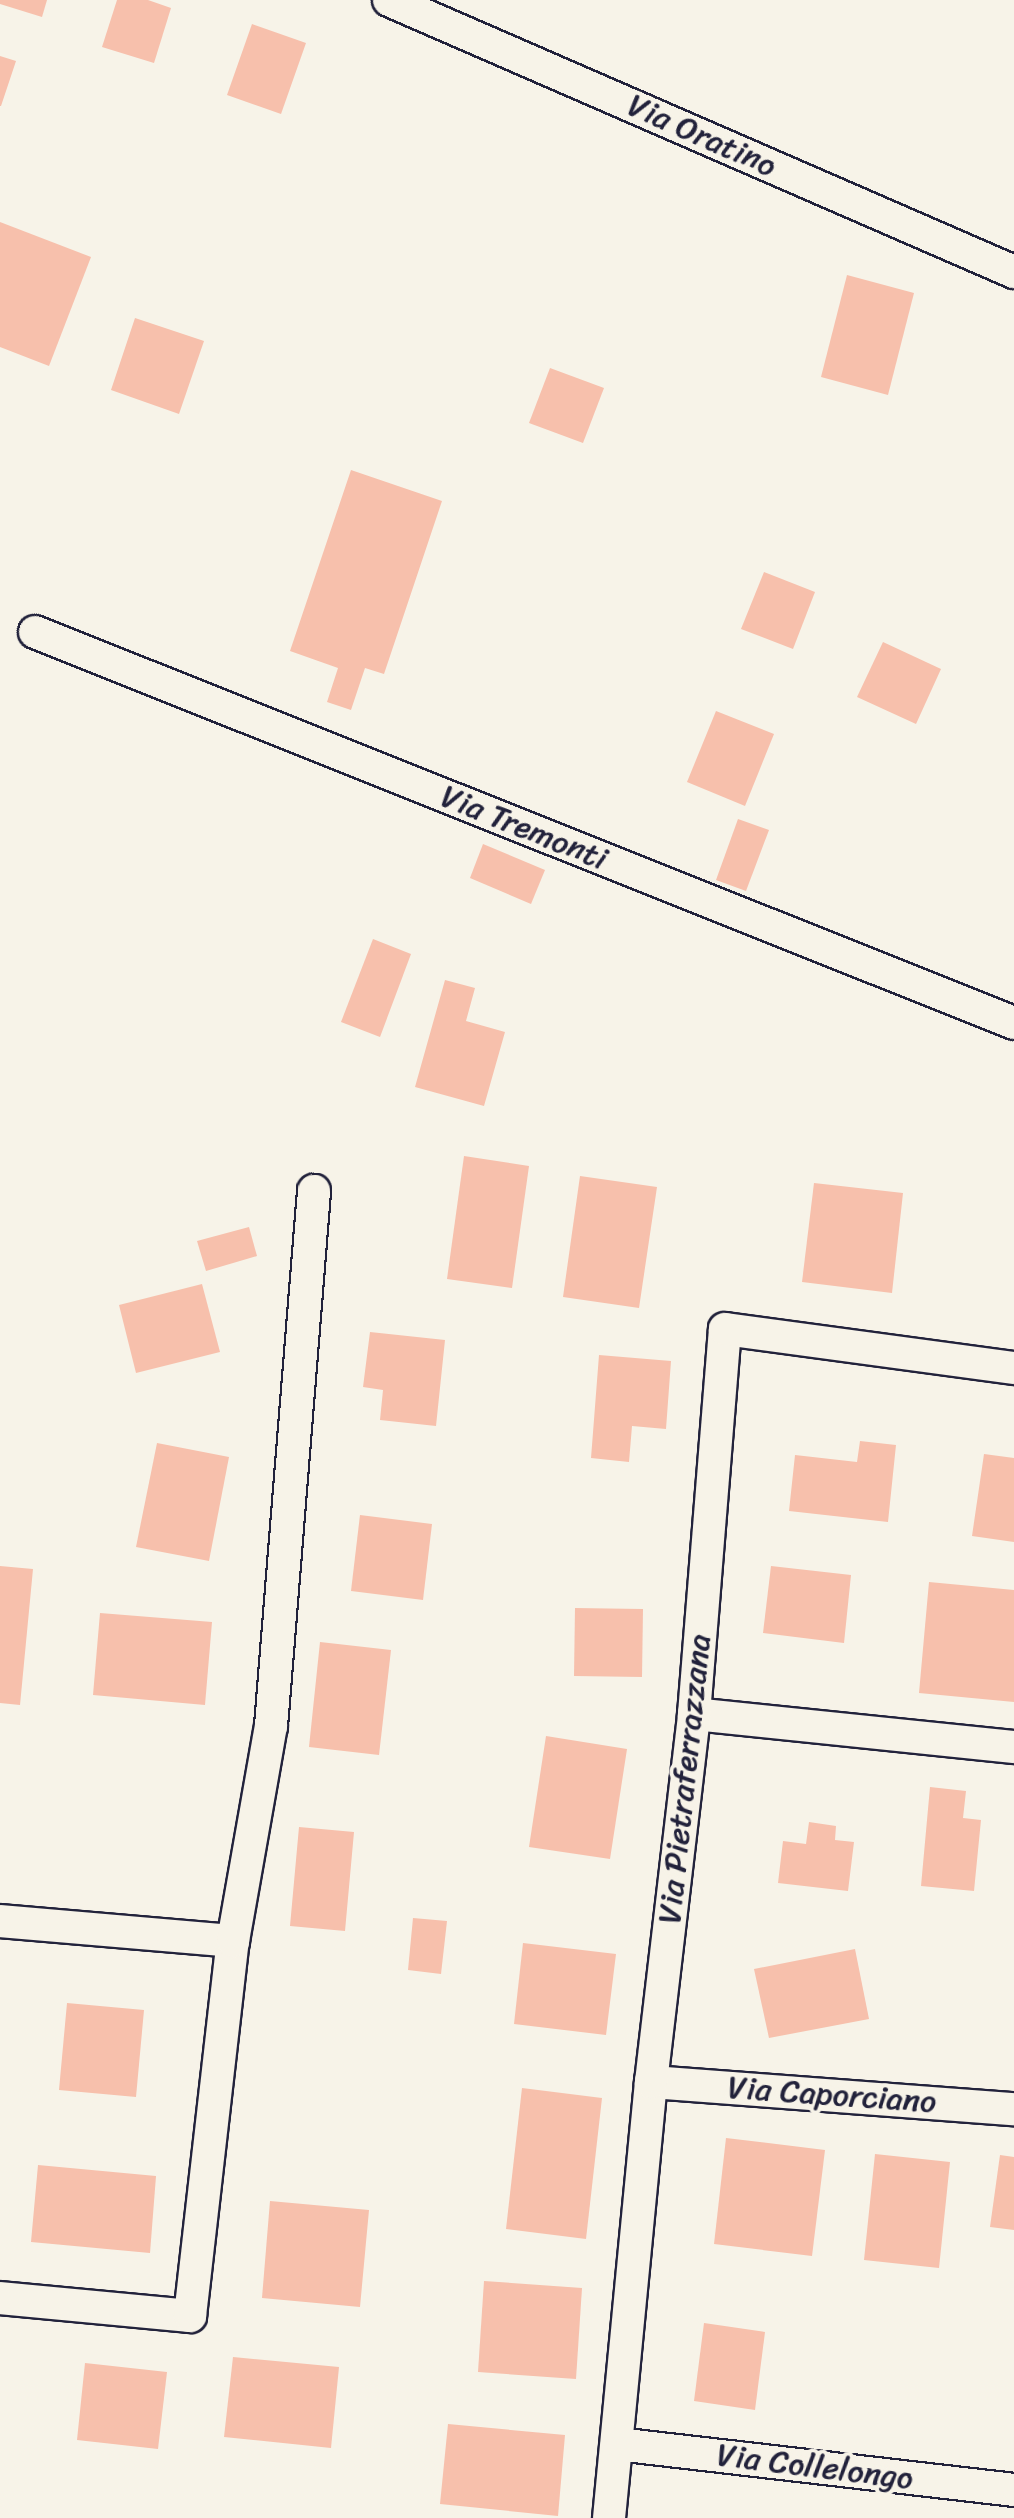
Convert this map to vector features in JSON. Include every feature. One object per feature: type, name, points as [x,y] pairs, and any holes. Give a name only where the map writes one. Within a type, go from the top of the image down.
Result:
[{"type":"street","name":"Via Oratino","points":[[389,0],[1014,272]]},
{"type":"street","name":"Via Tremonti","points":[[35,632],[1014,1023]]},
{"type":"street","points":[[0,2298],[190,2316],[234,1941],[271,1726],[314,1190]]},
{"type":"street","name":"Via Pietraferrazzana","points":[[609,2518],[651,2082],[694,1714],[726,1329],[1014,1368]]},
{"type":"street","points":[[694,1714],[1014,1747]]},
{"type":"street","points":[[0,1921],[234,1941]]},
{"type":"street","name":"Via Caporciano","points":[[651,2082],[1014,2109]]},
{"type":"street","name":"Via Collelongo","points":[[616,2444],[1014,2490]]},
{"type":"building","points":[[0,0],[47,0],[42,17],[0,4]]},
{"type":"building","points":[[117,0],[148,0],[171,8],[154,63],[102,47]]},
{"type":"building","points":[[252,24],[306,43],[281,114],[227,95]]},
{"type":"building","points":[[0,56],[16,61],[1,106],[0,106]]},
{"type":"building","points":[[0,222],[91,257],[49,366],[0,347]]},
{"type":"building","points":[[847,275],[914,293],[888,395],[821,377]]},
{"type":"building","points":[[135,318],[204,341],[179,414],[111,390]]},
{"type":"building","points":[[550,368],[604,388],[583,443],[529,423]]},
{"type":"building","points":[[351,470],[442,501],[384,674],[365,668],[351,710],[327,702],[338,668],[290,651]]},
{"type":"building","points":[[764,572],[815,592],[793,649],[741,629]]},
{"type":"building","points":[[883,642],[941,669],[916,724],[857,697]]},
{"type":"building","points":[[716,711],[774,734],[745,806],[687,782]]},
{"type":"building","points":[[738,819],[769,830],[746,891],[716,880]]},
{"type":"building","points":[[483,844],[545,870],[531,904],[470,878]]},
{"type":"building","points":[[373,939],[411,954],[380,1037],[341,1022]]},
{"type":"building","points":[[445,980],[475,988],[466,1021],[505,1032],[484,1106],[415,1087]]},
{"type":"building","points":[[464,1156],[529,1166],[512,1288],[447,1279]]},
{"type":"building","points":[[580,1176],[657,1187],[639,1308],[563,1297]]},
{"type":"building","points":[[814,1183],[903,1193],[892,1293],[802,1282]]},
{"type":"building","points":[[249,1227],[257,1256],[206,1271],[197,1241]]},
{"type":"building","points":[[202,1284],[220,1352],[136,1373],[119,1305]]},
{"type":"building","points":[[370,1332],[445,1340],[436,1426],[380,1420],[383,1390],[363,1387]]},
{"type":"building","points":[[599,1355],[671,1361],[666,1429],[632,1426],[629,1462],[591,1458]]},
{"type":"building","points":[[860,1441],[896,1445],[888,1522],[789,1511],[795,1455],[857,1462]]},
{"type":"building","points":[[157,1443],[229,1457],[209,1561],[136,1547]]},
{"type":"building","points":[[984,1454],[1014,1458],[1014,1542],[972,1536]]},
{"type":"building","points":[[360,1515],[432,1524],[423,1600],[351,1591]]},
{"type":"building","points":[[0,1566],[33,1569],[20,1705],[0,1703]]},
{"type":"building","points":[[771,1566],[851,1575],[844,1643],[763,1633]]},
{"type":"building","points":[[929,1582],[1014,1590],[1014,1702],[919,1693]]},
{"type":"building","points":[[575,1608],[643,1609],[642,1677],[574,1676]]},
{"type":"building","points":[[100,1613],[212,1622],[205,1705],[93,1695]]},
{"type":"building","points":[[320,1642],[391,1650],[379,1755],[309,1747]]},
{"type":"building","points":[[546,1736],[627,1749],[610,1859],[529,1847]]},
{"type":"building","points":[[930,1787],[966,1791],[963,1818],[981,1820],[974,1891],[921,1886]]},
{"type":"building","points":[[809,1822],[836,1826],[835,1840],[854,1842],[848,1891],[778,1883],[783,1841],[806,1844]]},
{"type":"building","points":[[299,1827],[354,1832],[345,1931],[290,1926]]},
{"type":"building","points":[[413,1918],[447,1921],[441,1974],[408,1970]]},
{"type":"building","points":[[523,1943],[616,1954],[606,2035],[514,2024]]},
{"type":"building","points":[[855,1949],[869,2019],[769,2038],[754,1969]]},
{"type":"building","points":[[67,2003],[144,2010],[136,2097],[59,2090]]},
{"type":"building","points":[[522,2088],[602,2098],[586,2239],[506,2229]]},
{"type":"building","points":[[726,2138],[825,2150],[812,2256],[714,2244]]},
{"type":"building","points":[[875,2154],[950,2162],[939,2268],[864,2260]]},
{"type":"building","points":[[1000,2155],[1014,2157],[1014,2230],[990,2227]]},
{"type":"building","points":[[38,2165],[156,2176],[150,2253],[31,2242]]},
{"type":"building","points":[[270,2201],[369,2210],[360,2307],[262,2298]]},
{"type":"building","points":[[484,2281],[582,2288],[576,2379],[478,2372]]},
{"type":"building","points":[[704,2323],[765,2332],[755,2410],[694,2401]]},
{"type":"building","points":[[233,2357],[339,2367],[331,2448],[224,2437]]},
{"type":"building","points":[[85,2363],[167,2372],[158,2449],[77,2440]]},
{"type":"building","points":[[448,2424],[565,2435],[558,2516],[440,2504]]}]
